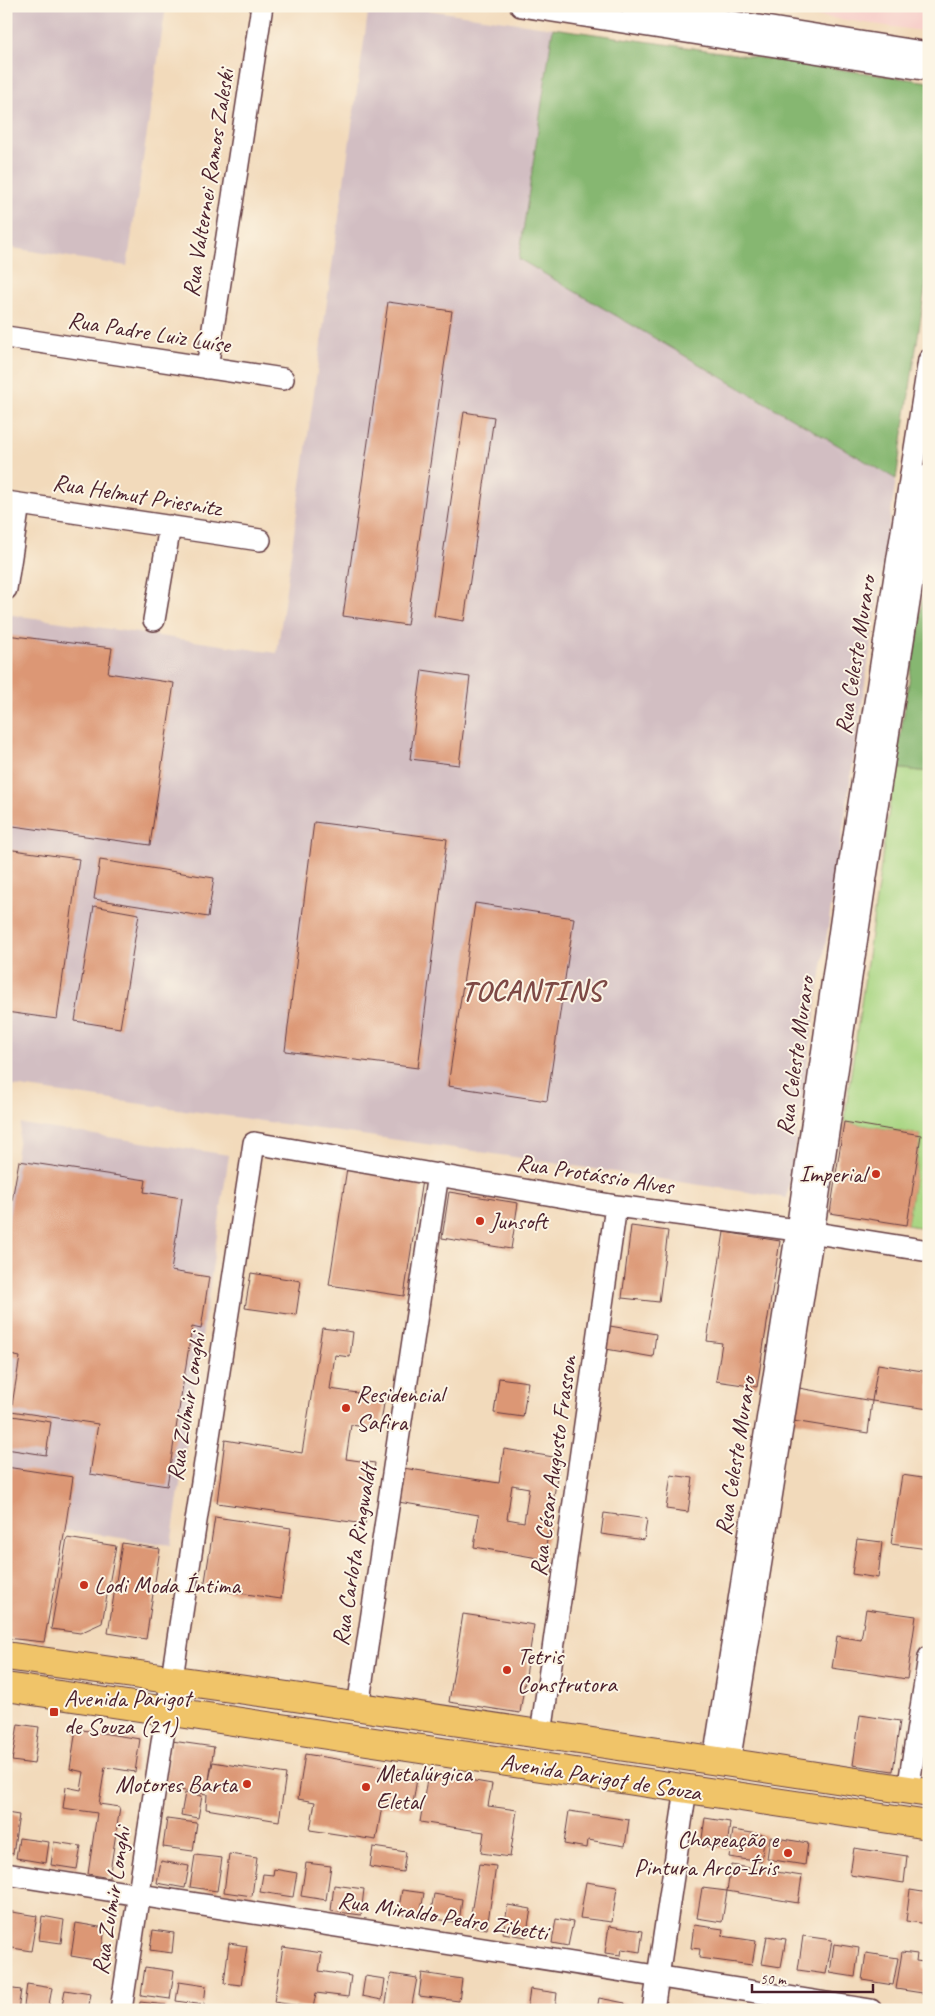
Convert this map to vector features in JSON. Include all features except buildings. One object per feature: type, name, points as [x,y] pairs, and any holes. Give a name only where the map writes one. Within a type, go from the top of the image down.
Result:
[{"type":"main road","name":"Avenida Parigot de Souza","points":[[6,1656],[281,1695],[919,1791]]},
{"type":"main road","points":[[79,1698],[103,1695],[156,1700],[164,1693],[170,1680]]},
{"type":"main road","name":"Avenida Parigot de Souza","points":[[6,1687],[929,1825]]},
{"type":"main road","points":[[167,1711],[174,1696],[182,1692],[243,1701],[281,1695]]},
{"type":"main road","points":[[585,1774],[579,1768],[578,1762],[580,1757],[588,1753],[644,1760],[681,1755]]},
{"type":"main road","points":[[715,1794],[747,1790],[804,1798],[809,1795],[811,1790],[808,1783],[788,1771]]},
{"type":"street","name":"Rua Valternei Ramos Zaleski","points":[[207,368],[262,6]]},
{"type":"street","points":[[521,6],[720,39],[929,70]]},
{"type":"street","points":[[632,6],[929,53]]},
{"type":"street","name":"Rua Padre Luiz Luíse","points":[[6,337],[283,379]]},
{"type":"street","name":"Rua Celeste Muraro","points":[[805,1232],[846,880],[929,360]]},
{"type":"street","name":"Rua Celeste Muraro","points":[[722,1762],[805,1232],[865,883],[929,475]]},
{"type":"street","points":[[6,589],[13,503]]},
{"type":"street","name":"Rua Helmut Priesnitz","points":[[13,503],[260,540]]},
{"type":"street","points":[[154,620],[170,526]]},
{"type":"street","name":"Rua Protássio Alves","points":[[254,1143],[616,1206],[929,1251]]},
{"type":"street","name":"Rua Zulmir Longhi","points":[[121,2010],[167,1711],[170,1680],[254,1143]]},
{"type":"street","name":"Rua Carlota Ringwaldt","points":[[358,1707],[438,1174]]},
{"type":"street","name":"Rua César Augusto Frasson","points":[[541,1734],[616,1206]]},
{"type":"street","points":[[919,1791],[929,1657]]},
{"type":"street","points":[[653,2010],[686,1790]]},
{"type":"street","name":"Rua Miraldo Pedro Zibetti","points":[[6,1874],[871,2010]]},
{"type":"shaded area","points":[[6,6],[166,6],[127,266],[6,247]]},
{"type":"shaded area","points":[[369,6],[400,6],[553,28],[519,259],[896,479],[787,1198],[447,1147],[6,1085],[6,614],[277,653]]},
{"type":"shaded area","points":[[747,6],[929,6],[929,32]]},
{"type":"shaded area","points":[[21,1124],[229,1155],[171,1545],[65,1530],[73,1477],[6,1467],[6,1222]]},
{"type":"green space","points":[[553,28],[929,82],[929,264],[896,479],[519,259]]},
{"type":"green space","points":[[929,558],[929,772],[895,768]]},
{"type":"green space","points":[[895,768],[929,772],[929,1229],[907,1225],[921,1135],[844,1122]]},
{"type":"place","name":"Imperial","points":[[876,1174]]},
{"type":"place","name":"Junsoft","points":[[480,1221]]},
{"type":"place","name":"Residencial Safira","points":[[346,1408]]},
{"type":"place","name":"Lodi Moda Íntima","points":[[84,1585]]},
{"type":"place","name":"Tetris Construtora","points":[[507,1670]]},
{"type":"place","name":"Avenida Parigot de Souza (21)","points":[[54,1712]]},
{"type":"place","name":"Motores Barta","points":[[247,1784]]},
{"type":"place","name":"Metalúrgica Eletal","points":[[366,1787]]},
{"type":"place","name":"Chapeação e Pintura Arco-Íris","points":[[788,1853]]},
{"type":"district","name":"TOCANTINS","points":[[532,990]]}]
